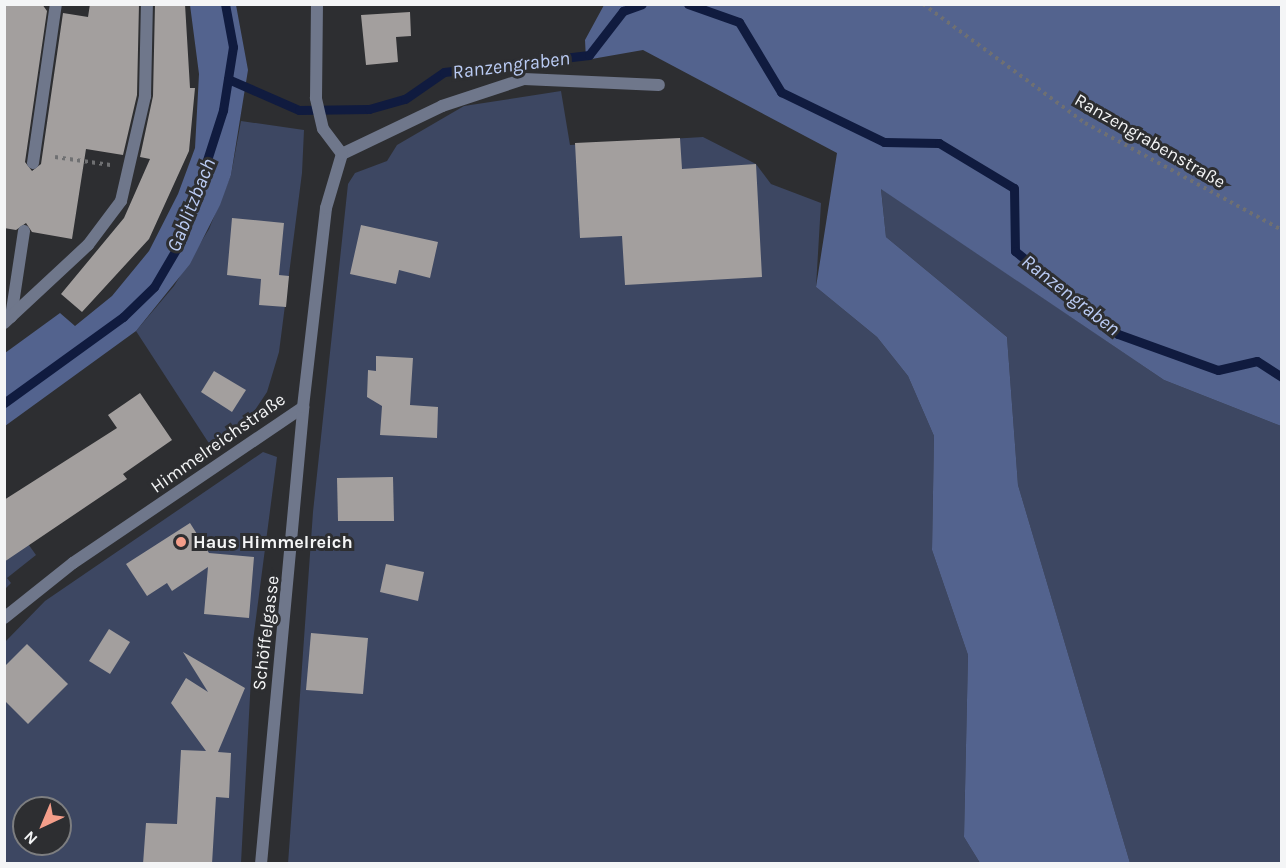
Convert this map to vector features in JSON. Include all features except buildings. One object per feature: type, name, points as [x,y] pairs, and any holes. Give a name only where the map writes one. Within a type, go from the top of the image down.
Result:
[{"type":"street","points":[[34,158],[56,4]]},
{"type":"street","points":[[8,320],[111,220],[132,168],[145,96],[147,4]]},
{"type":"street","points":[[317,4],[316,98],[320,119],[342,154],[442,106],[524,78],[659,85]]},
{"type":"street","name":"Himmelreichstraße","points":[[4,618],[73,563],[303,406],[326,208],[342,154]]},
{"type":"street","points":[[8,320],[24,231]]},
{"type":"street","name":"Schöffelgasse","points":[[261,864],[303,406]]},
{"type":"path","name":"Ranzengrabenstraße","points":[[923,4],[1085,123],[1281,230]]},
{"type":"path","points":[[34,158],[132,168]]},
{"type":"shaded area","points":[[190,5],[236,5],[248,70],[231,175],[220,205],[190,264],[136,331],[5,426],[5,353],[60,313],[75,326],[112,296],[149,251],[178,194],[195,148],[199,74]]},
{"type":"shaded area","points":[[604,5],[1281,5],[1281,426],[1164,380],[881,189],[886,237],[1007,337],[1018,485],[1130,863],[980,863],[964,837],[968,655],[932,550],[934,436],[908,376],[877,337],[816,287],[837,153],[643,50],[586,60],[585,40]]},
{"type":"shaded area","points":[[561,91],[570,145],[703,137],[756,164],[771,184],[821,203],[816,287],[877,337],[908,376],[934,436],[932,550],[968,655],[964,837],[980,863],[288,864],[313,512],[348,184],[355,173],[387,161],[397,145],[464,106]]},
{"type":"shaded area","points":[[241,121],[304,130],[302,173],[279,352],[267,392],[247,422],[212,448],[136,331],[174,286],[209,229],[231,175]]},
{"type":"shaded area","points":[[881,188],[1164,380],[1281,426],[1281,863],[1130,863],[1018,485],[1007,337],[886,237]]},
{"type":"shaded area","points":[[263,452],[277,457],[253,641],[241,863],[5,864],[5,642],[45,601]]},
{"type":"shaded area","points":[[4,510],[36,555],[7,578],[11,583],[5,589]]},
{"type":"waterway","name":"Gablitzbach","points":[[4,403],[123,317],[154,287],[181,241],[223,110],[233,47],[225,4]]},
{"type":"waterway","name":"Ranzengraben","points":[[228,79],[299,110],[369,109],[405,99],[444,72],[589,55],[623,11],[642,4]]},
{"type":"waterway","name":"Ranzengraben","points":[[688,4],[739,22],[781,92],[884,142],[939,143],[1014,188],[1015,251],[1118,334],[1218,370],[1257,361],[1282,377]]},
{"type":"place","name":"Haus Himmelreich","points":[[181,542]]}]
